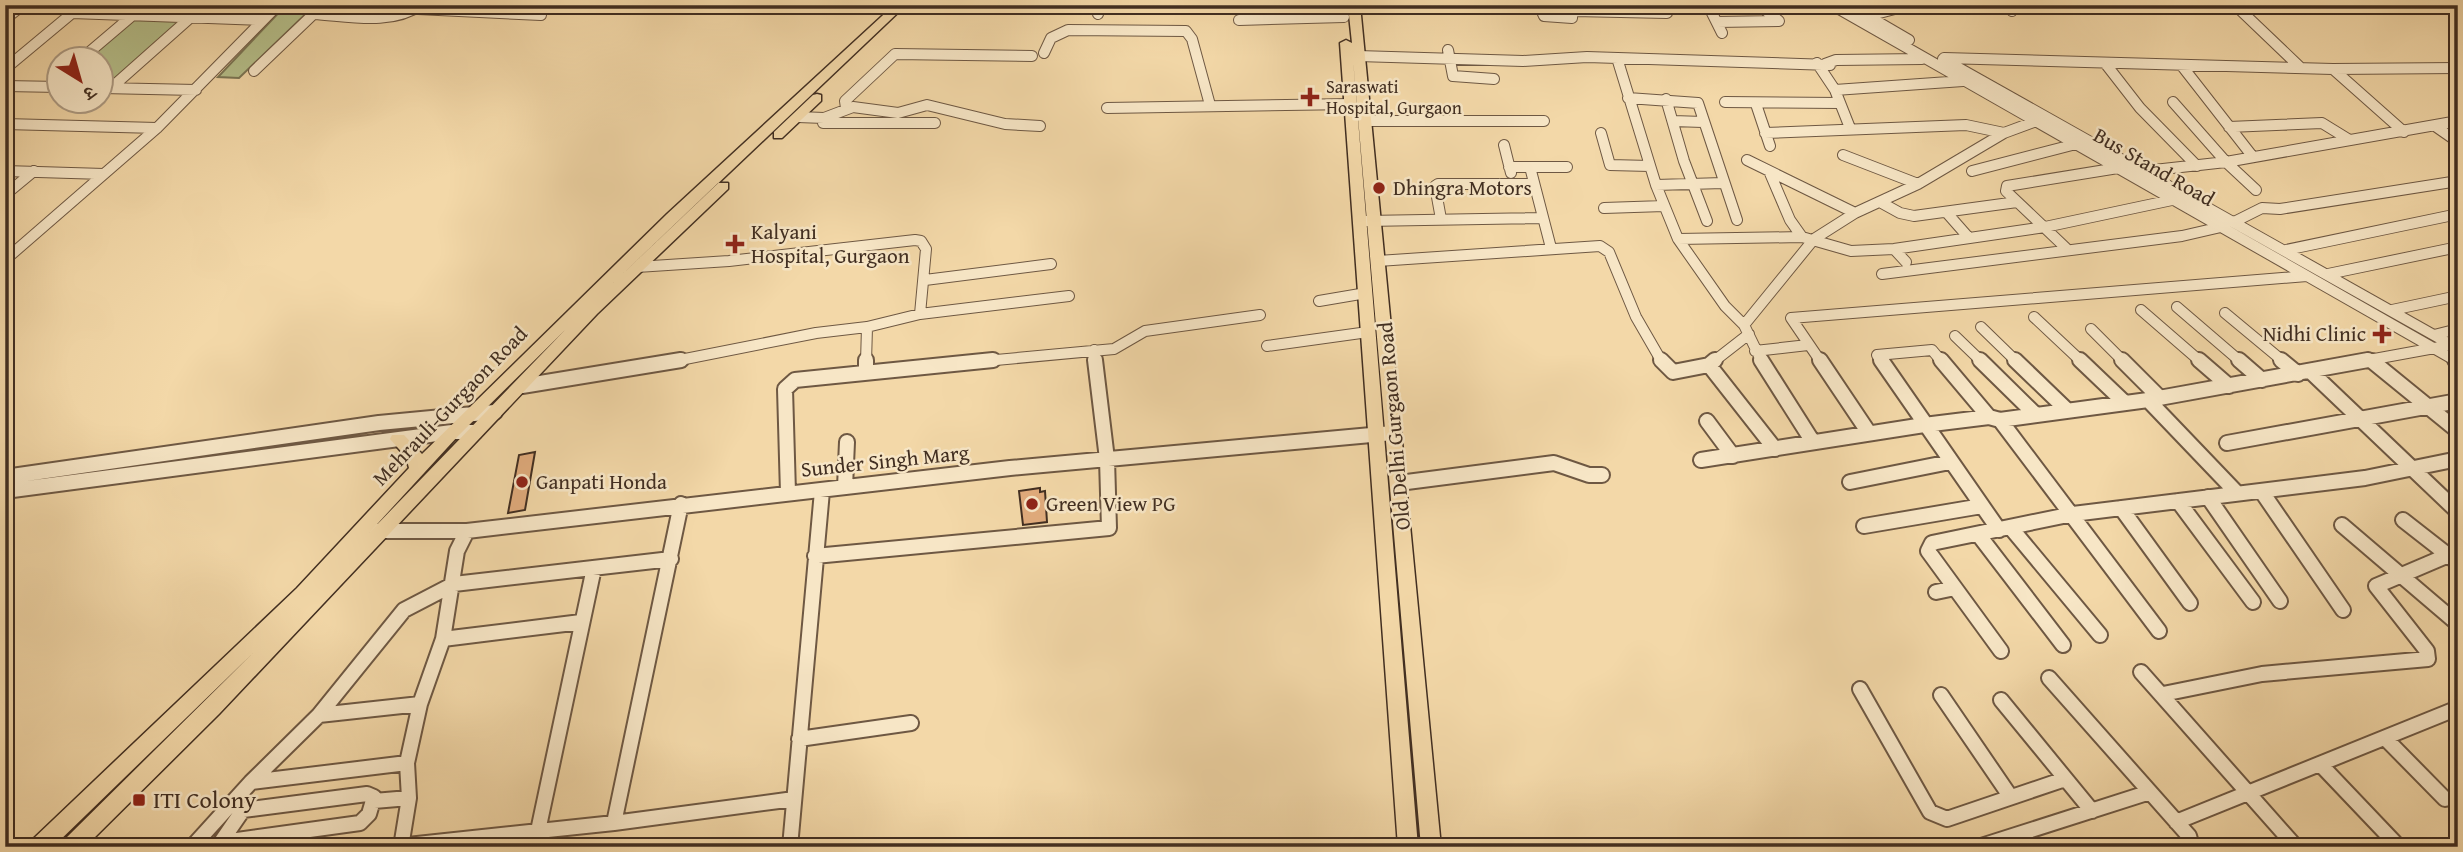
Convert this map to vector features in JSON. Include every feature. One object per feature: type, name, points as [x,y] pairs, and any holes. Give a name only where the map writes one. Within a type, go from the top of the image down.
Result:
[{"type":"main road","name":"Mehrauli-Gurgaon Road","points":[[39,847],[229,667],[362,530],[452,432],[672,217],[789,121],[901,5]]},
{"type":"main road","name":"Mehrauli-Gurgaon Road","points":[[71,847],[212,708],[475,432],[637,267],[914,5]]},
{"type":"main road","name":"Old Delhi Gurgaon Road","points":[[1354,5],[1366,121],[1366,293],[1374,434],[1408,847]]},
{"type":"main road","name":"Old Delhi Gurgaon Road","points":[[1344,11],[1351,104],[1367,221],[1378,261],[1431,847]]},
{"type":"main road","points":[[397,439],[414,455],[417,470]]},
{"type":"street","points":[[5,69],[82,5]]},
{"type":"street","points":[[5,260],[157,128],[278,5]]},
{"type":"street","points":[[254,71],[323,5]]},
{"type":"street","points":[[1539,5],[1541,14],[1547,18],[1570,19],[1573,8],[1666,9],[1671,23]]},
{"type":"street","points":[[1707,5],[1721,33]]},
{"type":"street","points":[[1717,22],[1779,21],[1759,5]]},
{"type":"street","name":"Bus Stand Road","points":[[1832,5],[1920,59],[2294,268]]},
{"type":"street","name":"Bus Stand Road","points":[[1849,5],[2046,118],[2286,250],[2308,269],[2458,362]]},
{"type":"street","points":[[1868,16],[1910,5]]},
{"type":"street","points":[[2235,5],[2301,68]]},
{"type":"street","points":[[2304,5],[2458,7]]},
{"type":"street","points":[[5,8],[21,7]]},
{"type":"street","points":[[5,19],[21,7]]},
{"type":"street","points":[[314,14],[399,16],[419,7],[541,15]]},
{"type":"street","points":[[1239,20],[1344,11]]},
{"type":"street","points":[[72,13],[263,20]]},
{"type":"street","points":[[96,46],[133,15]]},
{"type":"street","points":[[116,80],[191,17]]},
{"type":"street","points":[[1044,53],[1051,38],[1068,30],[1186,31],[1192,39],[1210,105]]},
{"type":"street","points":[[1358,52],[1546,59],[1617,58],[1821,64],[1903,64],[1920,59],[1941,58],[2333,69],[2458,68]]},
{"type":"street","points":[[846,108],[845,101],[895,54],[1032,56]]},
{"type":"street","points":[[1449,54],[1454,76],[1494,79]]},
{"type":"street","points":[[1617,58],[1656,185],[1678,239],[1725,306],[1746,329],[1755,351],[1813,442]]},
{"type":"street","points":[[2105,63],[2135,102],[2197,166]]},
{"type":"street","points":[[1821,64],[1850,128]]},
{"type":"street","points":[[2182,66],[2253,157]]},
{"type":"street","points":[[2333,69],[2404,132]]},
{"type":"street","points":[[1835,90],[1963,81]]},
{"type":"street","points":[[5,86],[46,86]]},
{"type":"street","points":[[116,88],[195,90]]},
{"type":"street","points":[[1628,98],[1695,101],[1737,220]]},
{"type":"street","points":[[1666,99],[1692,184],[1707,221]]},
{"type":"street","points":[[1725,102],[1840,103]]},
{"type":"street","points":[[2173,102],[2225,162],[2256,190]]},
{"type":"street","points":[[1107,107],[1351,104]]},
{"type":"street","points":[[1756,104],[1770,146]]},
{"type":"street","points":[[789,121],[824,118],[846,108],[898,113],[927,105],[941,106],[1005,124],[1040,126]]},
{"type":"street","points":[[1378,261],[1551,248],[1605,248],[1635,316],[1664,366],[1682,373],[1709,365],[1746,329],[1808,238],[1918,184],[2004,133],[2046,118]]},
{"type":"street","points":[[789,121],[934,123]]},
{"type":"street","points":[[1366,121],[1544,121]]},
{"type":"street","points":[[1674,121],[1703,122]]},
{"type":"street","points":[[2136,178],[2154,170],[2225,162],[2458,121]]},
{"type":"street","points":[[2229,127],[2322,123],[2347,139]]},
{"type":"street","points":[[6,125],[157,128]]},
{"type":"street","points":[[1765,133],[1966,125],[2004,133]]},
{"type":"street","points":[[2435,126],[2458,142]]},
{"type":"street","points":[[1601,133],[1610,165],[1650,166]]},
{"type":"street","points":[[1972,171],[2076,144]]},
{"type":"street","points":[[1504,145],[1513,184]]},
{"type":"street","points":[[1843,155],[1918,184]]},
{"type":"street","points":[[1747,160],[1855,213]]},
{"type":"street","points":[[1509,167],[1567,167]]},
{"type":"street","points":[[1530,167],[1551,248]]},
{"type":"street","points":[[2066,248],[2006,191],[2007,186],[2118,168]]},
{"type":"street","points":[[5,171],[104,174]]},
{"type":"street","points":[[5,195],[34,171]]},
{"type":"street","points":[[1769,171],[1790,220],[1808,238]]},
{"type":"street","points":[[2234,222],[2265,207],[2280,209],[2458,181]]},
{"type":"street","points":[[1656,185],[1723,183]]},
{"type":"street","points":[[1441,219],[1435,186],[1438,184],[1533,184]]},
{"type":"street","points":[[1678,239],[1808,238],[1851,251],[1894,249],[2045,227],[2172,200]]},
{"type":"street","points":[[1880,202],[1906,215],[2017,202]]},
{"type":"street","points":[[1604,208],[1664,206]]},
{"type":"street","points":[[1947,212],[1969,238]]},
{"type":"street","points":[[2286,250],[2458,214]]},
{"type":"street","points":[[1367,221],[1542,218]]},
{"type":"street","points":[[1882,274],[2066,248],[2182,236],[2221,227]]},
{"type":"street","points":[[637,267],[729,261],[915,240],[921,241],[926,248],[920,314]]},
{"type":"street","points":[[2328,274],[2458,247]]},
{"type":"street","points":[[1894,249],[1906,262]]},
{"type":"street","points":[[925,280],[1051,264]]},
{"type":"street","points":[[2294,268],[2308,269]]},
{"type":"street","points":[[1870,433],[1791,318],[2308,269]]},
{"type":"street","name":"Bus Stand Road","points":[[2308,269],[2328,274],[2454,346]]},
{"type":"street","points":[[1319,301],[1366,293]]},
{"type":"street","points":[[522,386],[688,359],[816,333],[867,327],[920,314],[1069,296]]},
{"type":"street","points":[[2392,310],[2458,296]]},
{"type":"street","points":[[2177,307],[2262,380]]},
{"type":"street","points":[[2141,310],[2229,386]]},
{"type":"street","points":[[2225,313],[2362,418],[2458,512]]},
{"type":"street","points":[[788,493],[786,389],[795,380],[866,370],[1114,349],[1145,331],[1260,315]]},
{"type":"street","points":[[2034,317],[2124,402]]},
{"type":"street","points":[[866,370],[867,327]]},
{"type":"street","points":[[1980,327],[2068,411]]},
{"type":"street","points":[[2091,329],[2237,493]]},
{"type":"street","points":[[2434,335],[2458,329]]},
{"type":"street","points":[[1267,346],[1344,333],[1368,332]]},
{"type":"street","points":[[1955,336],[2036,415]]},
{"type":"street","points":[[1755,351],[1808,345]]},
{"type":"street","points":[[1701,460],[1924,425],[2036,415],[2154,398],[2454,346]]},
{"type":"street","points":[[2099,635],[2005,528],[1982,506],[1878,357],[1879,353],[1932,349],[2073,514],[2159,631]]},
{"type":"street","points":[[815,556],[1109,528],[1107,459],[1094,350]]},
{"type":"street","points":[[2372,361],[2458,431]]},
{"type":"street","points":[[1709,365],[1775,449]]},
{"type":"street","points":[[2227,443],[2458,401]]},
{"type":"street","points":[[5,477],[495,412]]},
{"type":"street","points":[[1707,421],[1733,456]]},
{"type":"street","points":[[5,491],[452,432],[475,432]]},
{"type":"street","name":"Sunder Singh Marg","points":[[362,530],[467,531],[681,504],[1107,459],[1393,433]]},
{"type":"street","points":[[845,487],[847,442]]},
{"type":"street","points":[[2001,651],[1928,547],[2073,514],[2262,492],[2416,469],[2458,459]]},
{"type":"street","points":[[1850,482],[1950,462]]},
{"type":"street","points":[[1399,483],[1554,463],[1588,475],[1602,475]]},
{"type":"street","points":[[790,847],[822,491]]},
{"type":"street","points":[[2262,492],[2343,610]]},
{"type":"street","points":[[2207,497],[2280,601]]},
{"type":"street","points":[[2178,501],[2252,602]]},
{"type":"street","points":[[614,823],[681,504]]},
{"type":"street","points":[[1864,526],[1982,506]]},
{"type":"street","points":[[2121,508],[2190,603]]},
{"type":"street","points":[[2403,520],[2454,557]]},
{"type":"street","points":[[2342,525],[2458,624]]},
{"type":"street","points":[[467,531],[457,551],[454,584],[443,639],[420,705],[407,763],[409,798],[397,846],[614,823],[794,799]]},
{"type":"street","points":[[1978,534],[2063,645]]},
{"type":"street","points":[[2163,694],[2211,680],[2257,673],[2428,659],[2427,651],[2376,589],[2378,584],[2402,574],[2454,557]]},
{"type":"street","points":[[194,845],[251,782],[319,715],[397,616],[454,584],[671,559]]},
{"type":"street","points":[[538,831],[594,568]]},
{"type":"street","points":[[1936,592],[1955,588]]},
{"type":"street","points":[[443,639],[581,622]]},
{"type":"street","points":[[2141,672],[2297,847]]},
{"type":"street","points":[[2049,678],[2189,836],[2191,843],[2187,847]]},
{"type":"street","points":[[1860,688],[1930,811],[1947,819],[2065,779]]},
{"type":"street","points":[[1941,695],[2010,796]]},
{"type":"street","points":[[2001,700],[2092,811]]},
{"type":"street","points":[[319,715],[420,705]]},
{"type":"street","points":[[2176,822],[2385,738],[2455,713]]},
{"type":"street","points":[[799,739],[911,723]]},
{"type":"street","points":[[2385,738],[2445,799]]},
{"type":"street","points":[[251,782],[407,763]]},
{"type":"street","points":[[2320,764],[2399,847]]},
{"type":"street","points":[[1978,847],[2150,792]]},
{"type":"street","points":[[194,845],[227,843],[360,823],[369,814],[374,797],[368,794],[243,810],[227,843]]},
{"type":"street","points":[[374,801],[409,798]]},
{"type":"street","points":[[1405,816],[1428,816]]},
{"type":"green space","points":[[286,5],[315,5],[239,78],[218,77]]},
{"type":"green space","points":[[137,17],[185,19],[116,81],[116,46],[102,46]]},
{"type":"building","name":"Ganpati Honda","points":[[535,452],[525,510],[508,513],[519,455]]},
{"type":"building","name":"Green View PG","points":[[1040,488],[1040,492],[1045,491],[1047,522],[1023,525],[1019,491]]},
{"type":"place","name":"Saraswati Hospital, Gurgaon","points":[[1310,97]]},
{"type":"place","name":"Dhingra Motors","points":[[1379,188]]},
{"type":"place","name":"Kalyani Hospital, Gurgaon","points":[[735,244]]},
{"type":"place","name":"Nidhi Clinic","points":[[2382,334]]},
{"type":"place","name":"Ganpati Honda","points":[[522,482]]},
{"type":"place","name":"Green View PG","points":[[1032,504]]},
{"type":"place","name":"ITI Colony","points":[[139,800]]}]
